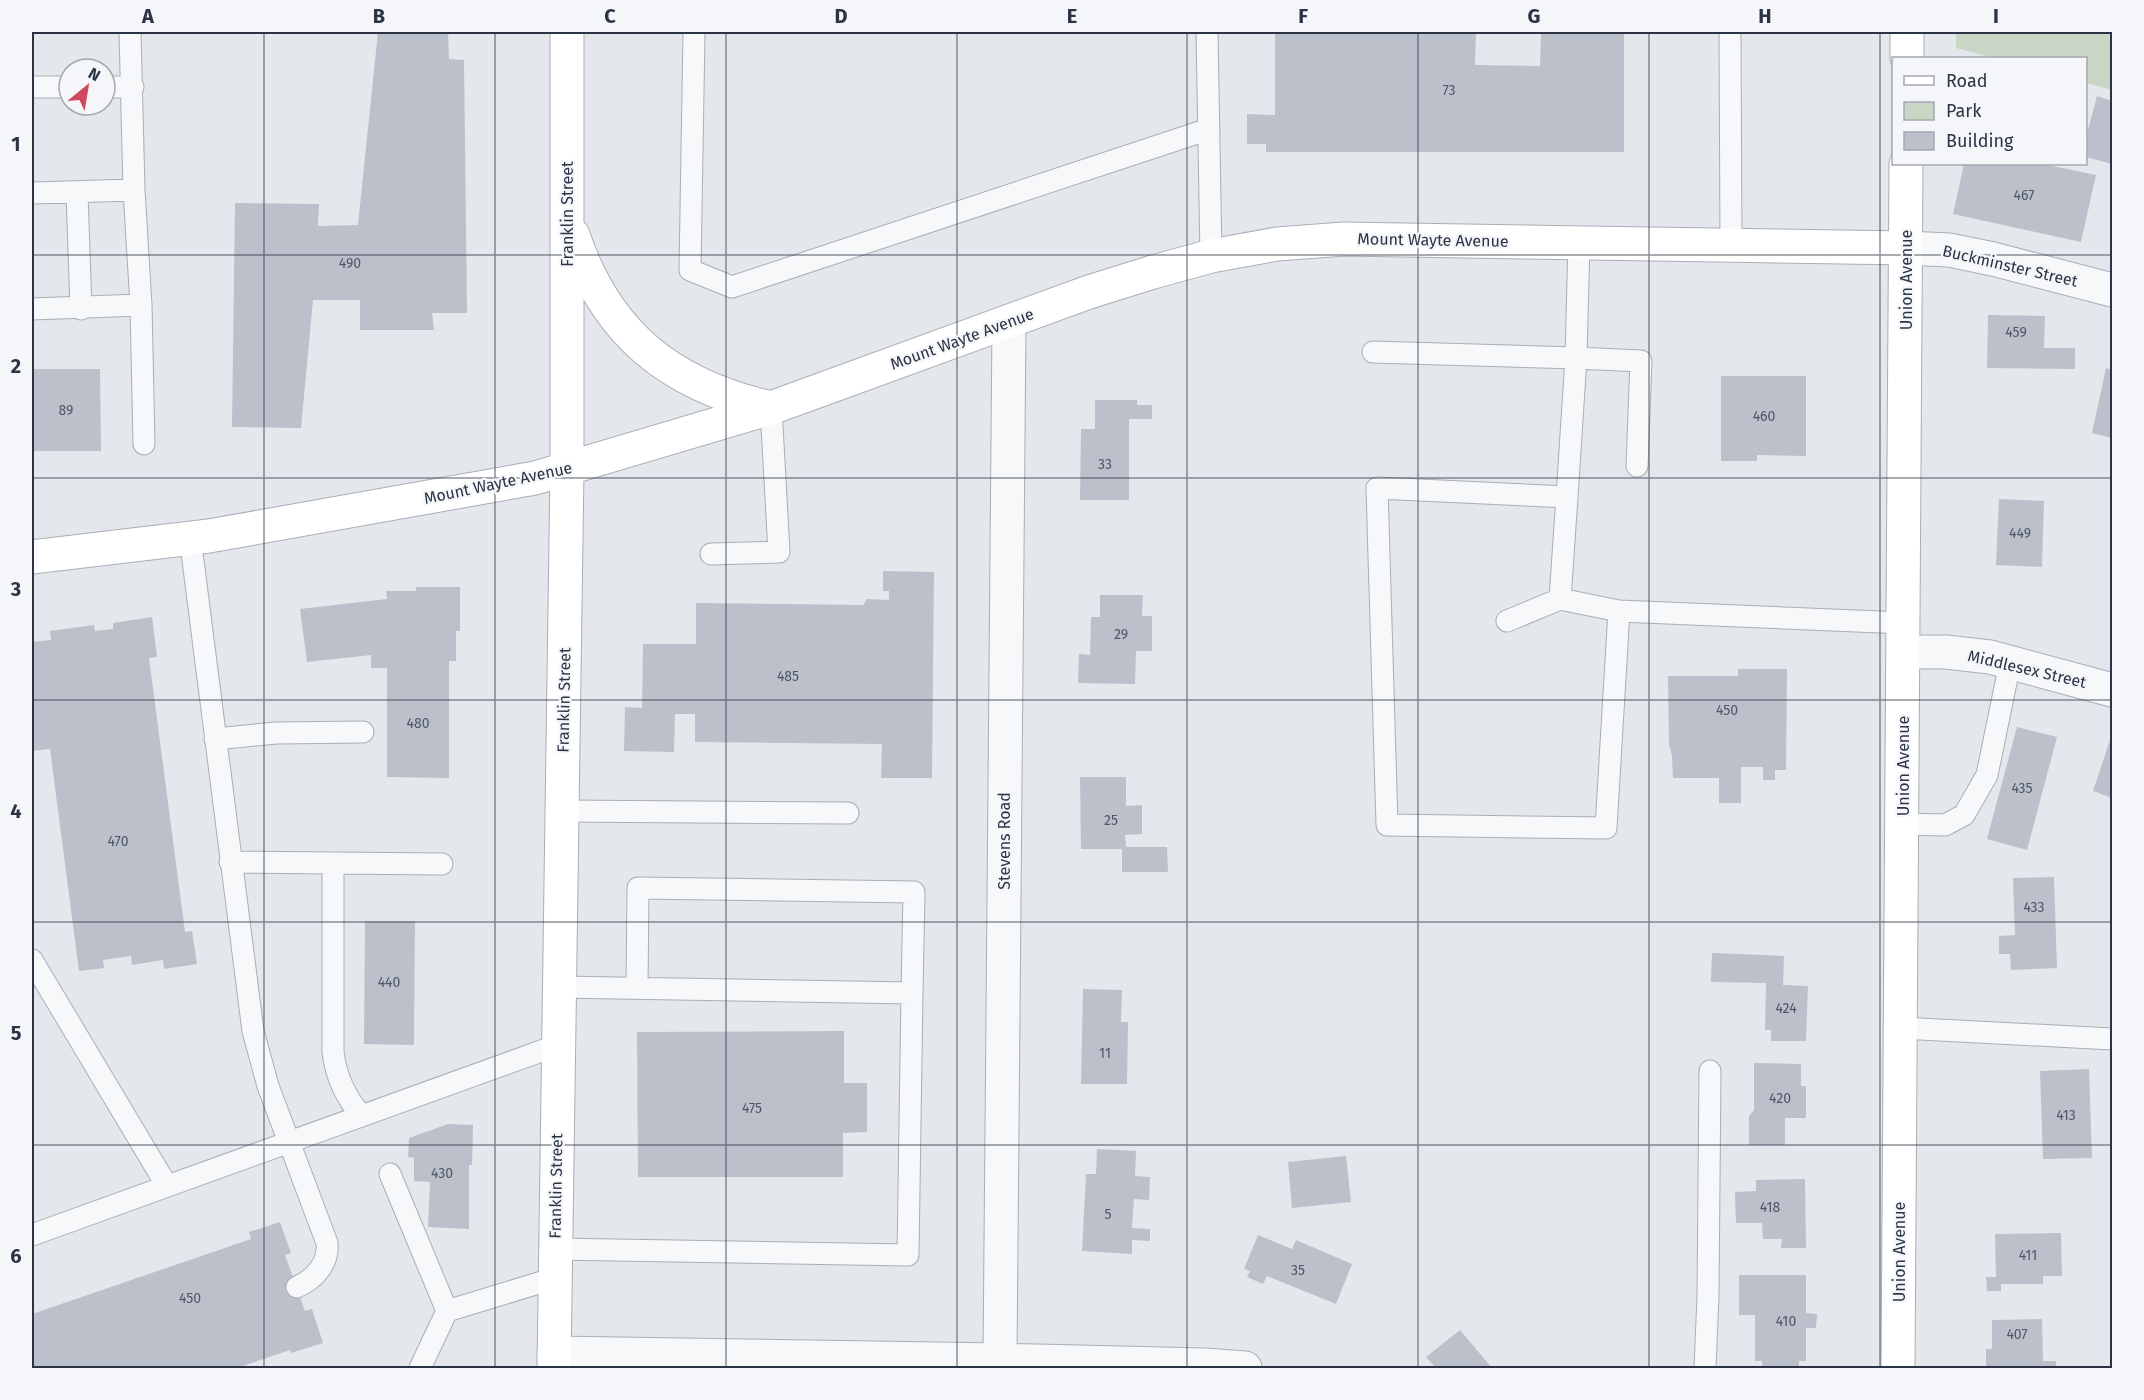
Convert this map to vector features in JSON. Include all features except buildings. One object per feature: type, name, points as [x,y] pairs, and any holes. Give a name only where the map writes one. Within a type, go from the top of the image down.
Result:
[{"type":"street","name":"Franklin Street","points":[[554,1361],[567,469],[567,32]]},
{"type":"street","points":[[1907,32],[1907,57]]},
{"type":"street","name":"Union Avenue","points":[[1898,1368],[1906,165]]},
{"type":"street","points":[[567,210],[578,247],[591,278],[607,306],[632,338],[661,362],[702,385],[734,398],[771,408]]},
{"type":"street","name":"Mount Wayte Avenue","points":[[32,556],[209,536],[509,483],[567,469],[771,408],[1089,292],[1211,256],[1277,244],[1344,239],[1906,248]]},
{"type":"street","name":"Buckminster Street","points":[[1906,248],[1949,250],[2112,290]]},
{"type":"street","name":"Stevens Road","points":[[1000,1360],[1009,322]]},
{"type":"street","name":"Middlesex Street","points":[[1904,637],[2112,690]]},
{"type":"street","points":[[554,1361],[1000,1360],[1245,1368]]},
{"type":"lane","points":[[130,32],[144,444]]},
{"type":"lane","points":[[694,32],[690,270],[732,287],[1209,129]]},
{"type":"lane","points":[[1207,32],[1211,256]]},
{"type":"lane","points":[[1730,32],[1731,245]]},
{"type":"lane","points":[[32,87],[57,87]]},
{"type":"lane","points":[[117,87],[133,87]]},
{"type":"lane","points":[[32,193],[134,190]]},
{"type":"lane","points":[[77,193],[81,309]]},
{"type":"lane","points":[[1560,599],[1576,358],[1579,243]]},
{"type":"lane","points":[[32,309],[141,305]]},
{"type":"lane","points":[[1373,352],[1641,361],[1637,466]]},
{"type":"lane","points":[[711,554],[779,552],[771,408]]},
{"type":"lane","points":[[1567,497],[1377,488],[1387,825],[1606,828],[1619,611]]},
{"type":"lane","points":[[190,537],[253,1031],[268,1086],[328,1250],[324,1262],[315,1275],[297,1287]]},
{"type":"lane","points":[[1506,621],[1560,599],[1619,611],[1904,637]]},
{"type":"lane","points":[[1902,824],[1945,825],[1964,815],[1987,775],[2010,663]]},
{"type":"lane","points":[[215,739],[276,733],[363,732]]},
{"type":"lane","points":[[562,811],[848,813]]},
{"type":"lane","points":[[230,862],[442,864]]},
{"type":"lane","points":[[333,863],[332,1038],[335,1068],[348,1099],[362,1116]]},
{"type":"lane","points":[[420,1368],[447,1311],[555,1263],[908,1255],[914,892],[638,888],[637,988]]},
{"type":"lane","points":[[32,960],[167,1186]]},
{"type":"lane","points":[[559,987],[912,993]]},
{"type":"lane","points":[[1900,1028],[2112,1039]]},
{"type":"lane","points":[[32,1235],[558,1045]]},
{"type":"lane","points":[[1705,1368],[1710,1071]]},
{"type":"lane","points":[[390,1174],[447,1311]]},
{"type":"green space","points":[[1956,32],[2112,32],[2112,90],[2087,83],[2087,57],[1990,57],[1956,48]]}]
